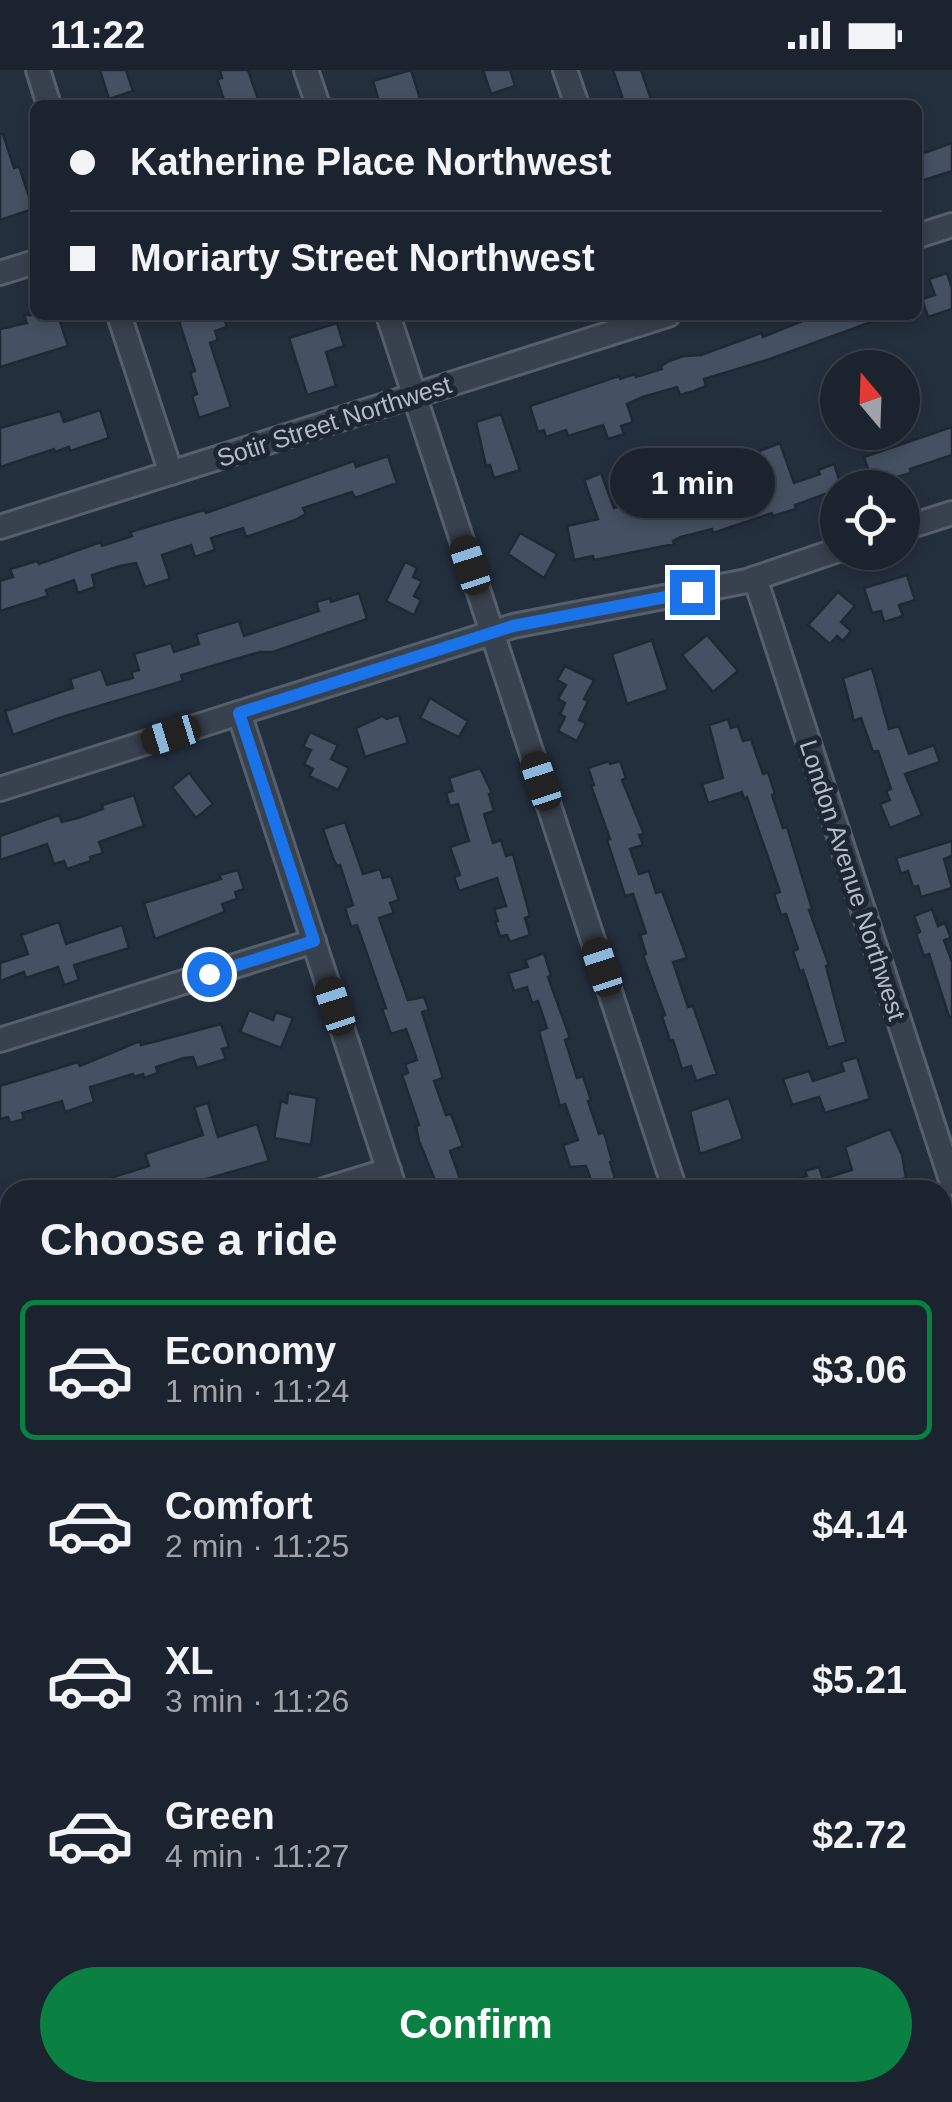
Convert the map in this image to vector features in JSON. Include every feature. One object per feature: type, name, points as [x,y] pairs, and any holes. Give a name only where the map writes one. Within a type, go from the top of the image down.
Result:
[{"type":"street","points":[[38,70],[47,100]]},
{"type":"street","points":[[306,70],[316,100]]},
{"type":"street","points":[[565,70],[574,100]]},
{"type":"street","points":[[922,235],[952,225]]},
{"type":"street","points":[[0,273],[30,264]]},
{"type":"street","points":[[121,320],[171,473]]},
{"type":"street","points":[[390,320],[672,1180]]},
{"type":"street","name":"Sotir Street Northwest","points":[[0,527],[645,320]]},
{"type":"street","points":[[920,523],[952,512]]},
{"type":"street","points":[[0,789],[492,632],[754,578],[820,556]]},
{"type":"street","name":"London Avenue Northwest","points":[[754,578],[951,1180]]},
{"type":"street","points":[[239,713],[392,1180]]},
{"type":"street","points":[[0,1040],[314,941]]},
{"type":"building","points":[[100,70],[126,70],[133,91],[109,99]]},
{"type":"building","points":[[220,70],[248,70],[258,100],[224,100],[217,79],[222,78]]},
{"type":"building","points":[[411,70],[420,100],[379,100],[373,81]]},
{"type":"building","points":[[483,70],[510,70],[515,86],[491,94]]},
{"type":"building","points":[[613,70],[641,70],[651,100],[623,100]]},
{"type":"building","points":[[3,134],[14,168],[19,166],[30,210],[0,220]]},
{"type":"building","points":[[952,143],[952,171],[922,181],[922,154]]},
{"type":"building","points":[[947,273],[952,309],[928,317],[922,299],[935,295],[929,279]]},
{"type":"building","points":[[24,315],[30,315],[30,320],[60,320],[68,346],[0,367],[0,329],[27,323]]},
{"type":"building","points":[[179,320],[225,320],[227,327],[215,331],[218,340],[210,343],[231,407],[199,418],[190,373],[195,371]]},
{"type":"building","points":[[805,320],[877,320],[704,379],[706,386],[694,391],[680,395],[677,387],[627,404],[633,422],[621,426],[624,434],[608,439],[603,425],[568,436],[566,430],[546,437],[544,430],[538,432],[530,406],[619,376],[636,377],[662,369],[669,361],[701,355],[761,333],[763,337]]},
{"type":"building","points":[[337,323],[344,346],[326,352],[336,386],[307,395],[289,338]]},
{"type":"building","points":[[100,410],[109,438],[70,451],[69,447],[55,452],[54,449],[0,467],[0,428],[60,411],[64,422]]},
{"type":"building","points":[[501,414],[520,470],[494,478],[490,465],[486,466],[476,422]]},
{"type":"building","points":[[952,427],[952,455],[910,470],[868,470],[864,457],[885,450],[920,450],[920,438]]},
{"type":"building","points":[[780,443],[794,483],[820,474],[820,496],[795,505],[796,509],[713,533],[712,529],[681,537],[674,544],[594,560],[593,556],[574,560],[567,526],[598,519],[584,480],[601,473],[614,508],[654,498],[656,508],[711,491],[713,501],[744,492],[743,486],[768,478],[759,451]]},
{"type":"building","points":[[388,456],[397,483],[355,498],[352,492],[303,508],[306,514],[295,520],[246,537],[243,528],[211,538],[215,550],[195,557],[191,545],[162,555],[170,579],[145,587],[136,563],[120,566],[92,575],[95,587],[78,593],[74,580],[46,590],[48,596],[0,611],[0,581],[13,577],[10,569],[37,561],[39,564],[101,542],[102,546],[132,536],[130,532],[204,510],[206,513],[354,461],[356,467]]},
{"type":"building","points":[[520,533],[557,554],[544,578],[508,554]]},
{"type":"building","points":[[405,562],[417,568],[413,577],[422,581],[414,596],[421,600],[414,615],[386,601]]},
{"type":"building","points":[[907,575],[915,600],[899,605],[903,616],[884,622],[881,611],[872,613],[864,588]]},
{"type":"building","points":[[838,592],[855,606],[841,622],[851,631],[843,641],[837,636],[830,644],[808,625]]},
{"type":"building","points":[[359,593],[367,619],[273,652],[260,652],[181,675],[183,681],[13,735],[5,711],[73,688],[70,679],[101,669],[107,685],[133,678],[131,672],[139,670],[134,654],[171,643],[174,652],[199,644],[196,634],[239,621],[244,636],[319,611],[316,602],[330,598],[331,602]]},
{"type":"building","points":[[707,635],[738,671],[713,692],[682,655]]},
{"type":"building","points":[[652,640],[668,690],[627,704],[612,654]]},
{"type":"building","points":[[565,666],[594,680],[584,699],[588,701],[579,720],[586,723],[577,741],[558,731],[565,717],[560,714],[565,703],[558,699],[566,685],[557,680]]},
{"type":"building","points":[[872,668],[889,729],[899,726],[909,754],[934,745],[940,762],[905,774],[922,815],[890,828],[880,804],[890,800],[886,791],[891,789],[861,718],[854,721],[843,678]]},
{"type":"building","points":[[430,698],[468,721],[459,737],[420,718]]},
{"type":"building","points":[[399,715],[408,743],[365,757],[356,728],[382,716],[387,719]]},
{"type":"building","points":[[728,719],[731,728],[738,726],[743,741],[751,739],[763,774],[768,772],[775,794],[772,795],[783,828],[787,827],[812,909],[809,910],[829,965],[826,966],[846,1042],[828,1048],[793,951],[798,949],[786,914],[781,915],[774,894],[780,892],[747,797],[744,799],[742,792],[708,803],[702,784],[723,778],[709,725]]},
{"type":"building","points":[[310,732],[338,745],[331,759],[349,768],[338,790],[309,776],[313,769],[304,764],[311,750],[303,747]]},
{"type":"building","points":[[620,761],[626,778],[622,780],[644,834],[639,835],[643,845],[630,849],[639,874],[649,871],[656,893],[662,891],[687,958],[673,962],[717,1074],[696,1081],[691,1066],[682,1069],[673,1040],[670,1041],[662,1016],[665,1015],[643,955],[646,954],[640,935],[646,933],[633,894],[625,896],[591,786],[594,785],[588,768]]},
{"type":"building","points":[[480,768],[492,793],[489,794],[494,811],[484,814],[493,843],[501,840],[506,856],[513,854],[530,916],[525,918],[530,935],[510,942],[507,935],[500,936],[495,922],[498,921],[494,909],[506,906],[497,878],[459,891],[454,877],[460,875],[450,847],[469,841],[458,804],[450,806],[446,793],[453,791],[449,778]]},
{"type":"building","points":[[189,773],[213,804],[196,818],[172,787]]},
{"type":"building","points":[[134,795],[144,826],[99,842],[103,853],[90,857],[91,861],[67,869],[64,861],[54,864],[47,844],[0,860],[0,836],[59,815],[62,822],[78,818]]},
{"type":"building","points":[[345,822],[363,874],[380,869],[383,878],[391,876],[399,900],[390,903],[394,913],[379,918],[408,1000],[424,997],[429,1010],[422,1012],[443,1078],[434,1081],[463,1146],[450,1151],[460,1180],[435,1180],[419,1141],[419,1125],[402,1075],[408,1073],[405,1064],[417,1060],[406,1029],[391,1034],[357,925],[351,927],[345,908],[353,905],[340,865],[333,858],[323,829]]},
{"type":"building","points":[[952,841],[952,856],[944,859],[952,888],[921,897],[908,871],[901,874],[896,858]]},
{"type":"building","points":[[238,870],[244,889],[235,892],[237,899],[222,904],[225,912],[155,939],[144,903]]},
{"type":"building","points":[[932,909],[938,926],[945,923],[951,938],[944,940],[952,962],[952,1017],[929,954],[924,956],[916,934],[920,932],[914,916]]},
{"type":"building","points":[[59,922],[66,944],[122,925],[129,948],[74,965],[79,980],[64,985],[58,967],[26,978],[24,972],[0,981],[0,963],[28,954],[21,935]]},
{"type":"building","points":[[544,953],[551,976],[548,977],[570,1038],[565,1040],[577,1078],[583,1076],[599,1134],[604,1132],[615,1179],[591,1180],[586,1166],[570,1167],[563,1145],[578,1140],[565,1104],[560,1106],[539,1031],[547,1028],[538,1001],[532,1003],[527,987],[514,991],[508,973],[528,967],[525,960]]},
{"type":"building","points":[[249,1010],[273,1020],[276,1012],[293,1018],[281,1048],[240,1032]]},
{"type":"building","points":[[221,1024],[229,1047],[222,1049],[226,1059],[197,1068],[193,1057],[184,1058],[156,1067],[158,1073],[144,1078],[143,1074],[133,1074],[90,1087],[94,1102],[65,1112],[62,1101],[22,1113],[24,1119],[10,1123],[8,1117],[0,1119],[0,1086],[78,1062],[80,1066],[140,1041],[141,1045]]},
{"type":"building","points":[[857,1057],[870,1099],[825,1113],[819,1097],[792,1105],[783,1079],[809,1071],[813,1081],[844,1071],[841,1062]]},
{"type":"building","points":[[288,1093],[317,1098],[311,1145],[274,1138],[281,1101],[287,1103]]},
{"type":"building","points":[[729,1098],[743,1139],[700,1154],[690,1111]]},
{"type":"building","points":[[208,1103],[218,1137],[257,1124],[269,1161],[203,1180],[111,1180],[149,1166],[145,1154],[203,1135],[194,1107]]},
{"type":"building","points":[[890,1129],[902,1155],[906,1178],[795,1180],[807,1176],[805,1171],[819,1167],[823,1179],[852,1170],[845,1147]]},
{"type":"route","points":[[209,974],[314,941],[239,713],[513,626],[692,592]]}]
